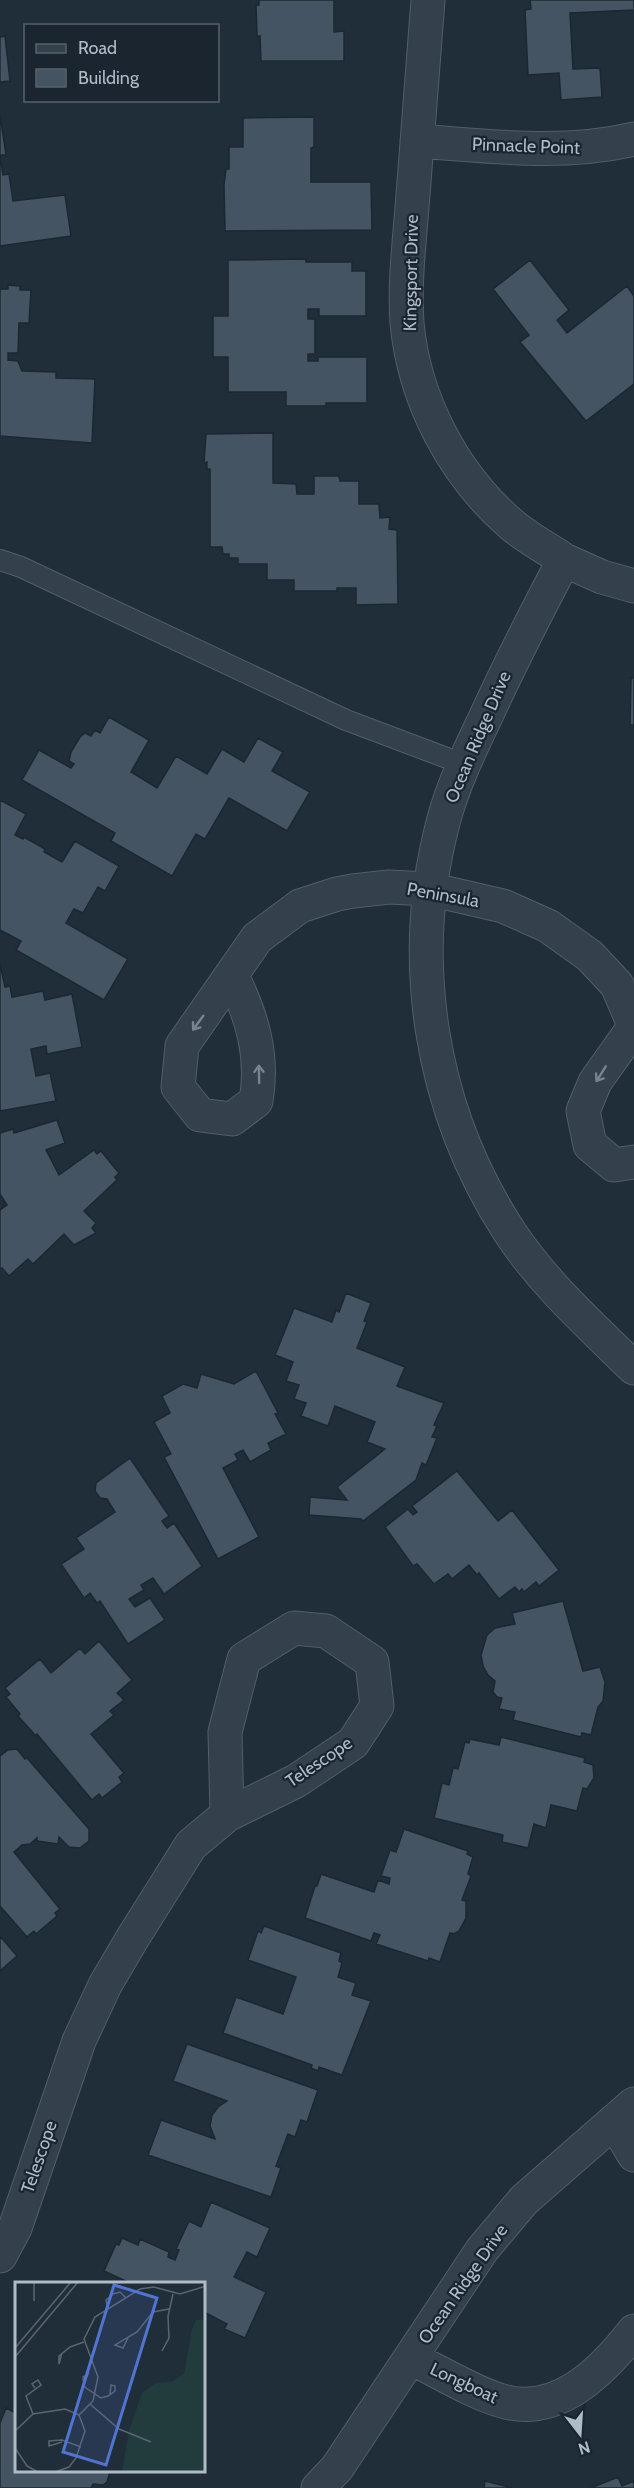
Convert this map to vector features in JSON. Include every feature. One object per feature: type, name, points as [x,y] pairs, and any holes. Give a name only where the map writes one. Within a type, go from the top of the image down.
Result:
[{"type":"street","name":"Kingsport Drive","points":[[428,0],[408,274],[407,322],[415,369],[430,413],[452,454],[479,492],[512,525],[564,560]]},
{"type":"street","name":"Pinnacle Point","points":[[417,141],[529,150],[587,149],[634,139]]},
{"type":"street","points":[[564,560],[602,577],[634,586]]},
{"type":"street","name":"Ocean Ridge Drive","points":[[564,560],[515,652],[463,764],[445,817],[429,889],[425,962],[429,1014],[438,1065],[452,1115],[471,1163],[509,1231],[540,1273],[634,1368]]},
{"type":"street","name":"Peninsula","points":[[232,976],[257,938],[300,906],[353,891],[389,887],[429,889],[502,906],[548,926],[590,956],[617,985],[634,1025],[596,1082],[583,1111],[590,1145],[614,1165],[634,1162]]},
{"type":"street","name":"Telescope","points":[[0,2256],[15,2228],[79,2041],[105,1985],[191,1845],[227,1815],[296,1780],[353,1743],[377,1706],[372,1662],[326,1631],[294,1628],[244,1659],[225,1732],[227,1815]]},
{"type":"street","points":[[624,2112],[634,2155]]},
{"type":"street","name":"Ocean Ridge Drive","points":[[318,2488],[337,2468],[482,2250],[524,2200],[624,2112]]},
{"type":"street","name":"Longboat","points":[[411,2358],[499,2400],[527,2405],[552,2401],[575,2390],[614,2356],[634,2331]]},
{"type":"lane","points":[[0,560],[21,567],[346,720],[463,764]]},
{"type":"building","points":[[259,0],[334,0],[334,32],[344,31],[344,61],[261,61],[260,36],[257,36],[256,5],[259,5]]},
{"type":"building","points":[[530,0],[634,0],[634,10],[570,13],[573,69],[600,68],[602,97],[561,100],[559,73],[528,75],[525,10],[531,9]]},
{"type":"building","points":[[5,36],[10,81],[0,82],[0,37]]},
{"type":"building","points":[[0,114],[6,155],[0,155]]},
{"type":"building","points":[[314,117],[311,182],[371,182],[372,230],[225,231],[224,185],[226,169],[229,169],[229,147],[243,147],[243,118]]},
{"type":"building","points":[[0,155],[3,175],[9,174],[13,201],[65,195],[71,236],[0,246]]},
{"type":"building","points":[[306,259],[306,262],[352,262],[352,271],[366,271],[366,316],[319,316],[319,309],[308,309],[308,319],[315,319],[315,354],[308,354],[308,361],[318,361],[318,357],[367,357],[367,403],[286,406],[286,392],[228,392],[228,357],[213,357],[213,316],[228,316],[228,260]]},
{"type":"building","points":[[530,260],[569,310],[557,320],[567,333],[627,286],[634,296],[634,384],[586,421],[520,342],[529,335],[493,289]]},
{"type":"building","points":[[8,285],[20,286],[20,290],[31,290],[29,323],[19,323],[18,353],[8,353],[8,360],[18,361],[22,371],[56,372],[56,378],[95,379],[92,443],[0,436],[0,289],[8,289]]},
{"type":"building","points":[[273,433],[273,483],[296,484],[297,494],[314,494],[314,476],[339,476],[340,481],[359,481],[359,504],[379,504],[380,518],[390,517],[389,529],[397,530],[398,604],[356,605],[356,588],[337,588],[337,591],[294,591],[294,580],[267,580],[267,564],[238,564],[238,558],[229,558],[229,554],[223,554],[222,547],[210,547],[210,469],[207,469],[207,462],[204,463],[206,434]]},
{"type":"building","points":[[631,678],[634,678],[634,725],[630,725]]},
{"type":"building","points":[[109,717],[149,740],[131,772],[157,788],[176,756],[207,774],[222,749],[244,762],[258,738],[283,752],[272,771],[310,792],[287,831],[229,798],[205,839],[196,834],[172,876],[111,841],[115,833],[22,780],[39,750],[71,768],[74,764],[69,761],[71,752],[80,737],[85,733],[91,736],[95,730],[100,733]]},
{"type":"building","points":[[0,800],[26,814],[15,835],[23,839],[24,837],[45,849],[44,852],[62,862],[75,841],[119,866],[105,891],[98,887],[83,913],[74,909],[66,923],[128,959],[104,1000],[16,950],[21,941],[0,930]]},
{"type":"building","points":[[0,964],[5,987],[10,986],[12,997],[43,991],[45,1000],[72,994],[82,1047],[47,1054],[46,1046],[31,1049],[36,1076],[50,1073],[56,1101],[0,1111]]},
{"type":"building","points":[[57,1120],[65,1143],[46,1150],[59,1175],[94,1150],[97,1154],[101,1151],[119,1173],[115,1177],[117,1180],[84,1211],[96,1223],[92,1228],[96,1233],[74,1245],[64,1234],[33,1264],[28,1259],[9,1276],[2,1268],[0,1269],[0,1210],[7,1205],[0,1194],[0,1133],[13,1129],[14,1133]]},
{"type":"building","points":[[346,1293],[371,1303],[364,1321],[367,1322],[357,1348],[405,1367],[397,1386],[444,1403],[434,1425],[437,1426],[432,1437],[437,1438],[426,1465],[422,1463],[416,1480],[363,1521],[309,1515],[310,1497],[347,1500],[337,1487],[385,1449],[367,1442],[375,1422],[335,1406],[328,1426],[301,1416],[306,1403],[294,1399],[299,1385],[286,1381],[293,1362],[275,1355],[294,1308],[332,1322],[336,1310],[339,1312]]},
{"type":"building","points":[[256,1371],[278,1413],[275,1414],[286,1434],[268,1443],[271,1450],[250,1462],[243,1450],[235,1454],[238,1460],[223,1468],[259,1537],[218,1559],[164,1457],[171,1454],[154,1422],[170,1413],[162,1396],[183,1384],[197,1388],[201,1374],[234,1384]]},
{"type":"building","points":[[130,1458],[169,1516],[162,1521],[167,1528],[174,1523],[202,1566],[164,1594],[153,1578],[141,1585],[144,1590],[129,1599],[135,1607],[150,1598],[165,1620],[128,1644],[100,1601],[97,1603],[90,1593],[84,1598],[61,1564],[84,1549],[76,1538],[115,1512],[107,1499],[100,1498],[95,1491],[96,1483]]},
{"type":"building","points":[[457,1471],[498,1521],[512,1510],[559,1570],[539,1586],[536,1582],[524,1592],[522,1589],[519,1592],[515,1587],[499,1599],[479,1573],[477,1575],[469,1565],[452,1579],[448,1574],[434,1584],[417,1564],[413,1566],[385,1527],[408,1509],[413,1515],[417,1512],[412,1506]]},
{"type":"building","points":[[563,1601],[583,1671],[600,1667],[605,1682],[603,1701],[598,1707],[591,1735],[582,1733],[581,1737],[513,1720],[515,1712],[499,1709],[502,1698],[497,1697],[493,1692],[495,1681],[483,1666],[481,1655],[487,1635],[495,1628],[515,1624],[512,1613]]},
{"type":"building","points":[[99,1641],[132,1680],[117,1693],[124,1700],[110,1711],[114,1715],[91,1734],[124,1773],[119,1777],[122,1782],[102,1798],[99,1794],[92,1800],[37,1734],[36,1736],[18,1716],[20,1714],[6,1697],[10,1694],[5,1688],[40,1659],[51,1673],[80,1648],[85,1654]]},
{"type":"building","points":[[501,1737],[585,1758],[584,1762],[593,1765],[594,1778],[587,1789],[583,1788],[577,1811],[551,1805],[546,1828],[534,1824],[528,1848],[502,1842],[503,1835],[434,1818],[442,1783],[449,1785],[453,1768],[458,1769],[465,1742],[469,1743],[470,1739],[499,1745]]},
{"type":"building","points":[[17,1749],[89,1829],[89,1841],[80,1848],[69,1847],[59,1837],[58,1844],[37,1841],[37,1838],[30,1844],[22,1845],[14,1852],[60,1909],[55,1913],[57,1916],[36,1934],[34,1931],[27,1937],[0,1906],[0,1756],[8,1750]]},
{"type":"building","points":[[404,1829],[468,1851],[467,1854],[473,1857],[468,1874],[471,1876],[462,1900],[466,1901],[466,1918],[459,1931],[454,1934],[450,1933],[440,1962],[429,1958],[428,1961],[376,1944],[380,1935],[374,1933],[371,1941],[305,1918],[321,1874],[374,1892],[378,1880],[389,1884],[390,1878],[381,1876],[390,1850],[396,1852]]},
{"type":"building","points":[[264,1926],[341,1953],[339,1961],[342,1963],[338,1977],[356,1983],[352,1995],[371,2001],[342,2075],[319,2067],[318,2071],[311,2068],[312,2065],[223,2033],[236,1997],[283,2014],[296,1977],[248,1960],[258,1931],[261,1933]]},
{"type":"building","points":[[0,1936],[17,1956],[0,1971]]},
{"type":"building","points":[[187,2044],[318,2090],[307,2122],[301,2120],[295,2137],[288,2134],[276,2166],[281,2168],[271,2197],[148,2155],[161,2120],[215,2139],[210,2126],[212,2115],[227,2101],[173,2081]]},
{"type":"building","points":[[211,2202],[270,2228],[257,2257],[247,2252],[234,2277],[266,2292],[245,2338],[224,2329],[227,2324],[206,2313],[206,2282],[128,2282],[104,2271],[116,2244],[119,2245],[122,2238],[138,2245],[140,2239],[169,2252],[168,2257],[175,2260],[179,2250],[176,2249],[189,2221],[201,2227]]},
{"type":"building","points":[[6,2408],[15,2412],[15,2473],[110,2473],[107,2482],[103,2485],[93,2484],[91,2488],[0,2488],[0,2423]]},
{"type":"building","points":[[618,2477],[622,2486],[634,2481],[634,2488],[591,2488]]},
{"type":"building","points":[[485,2481],[513,2488],[484,2488]]}]
